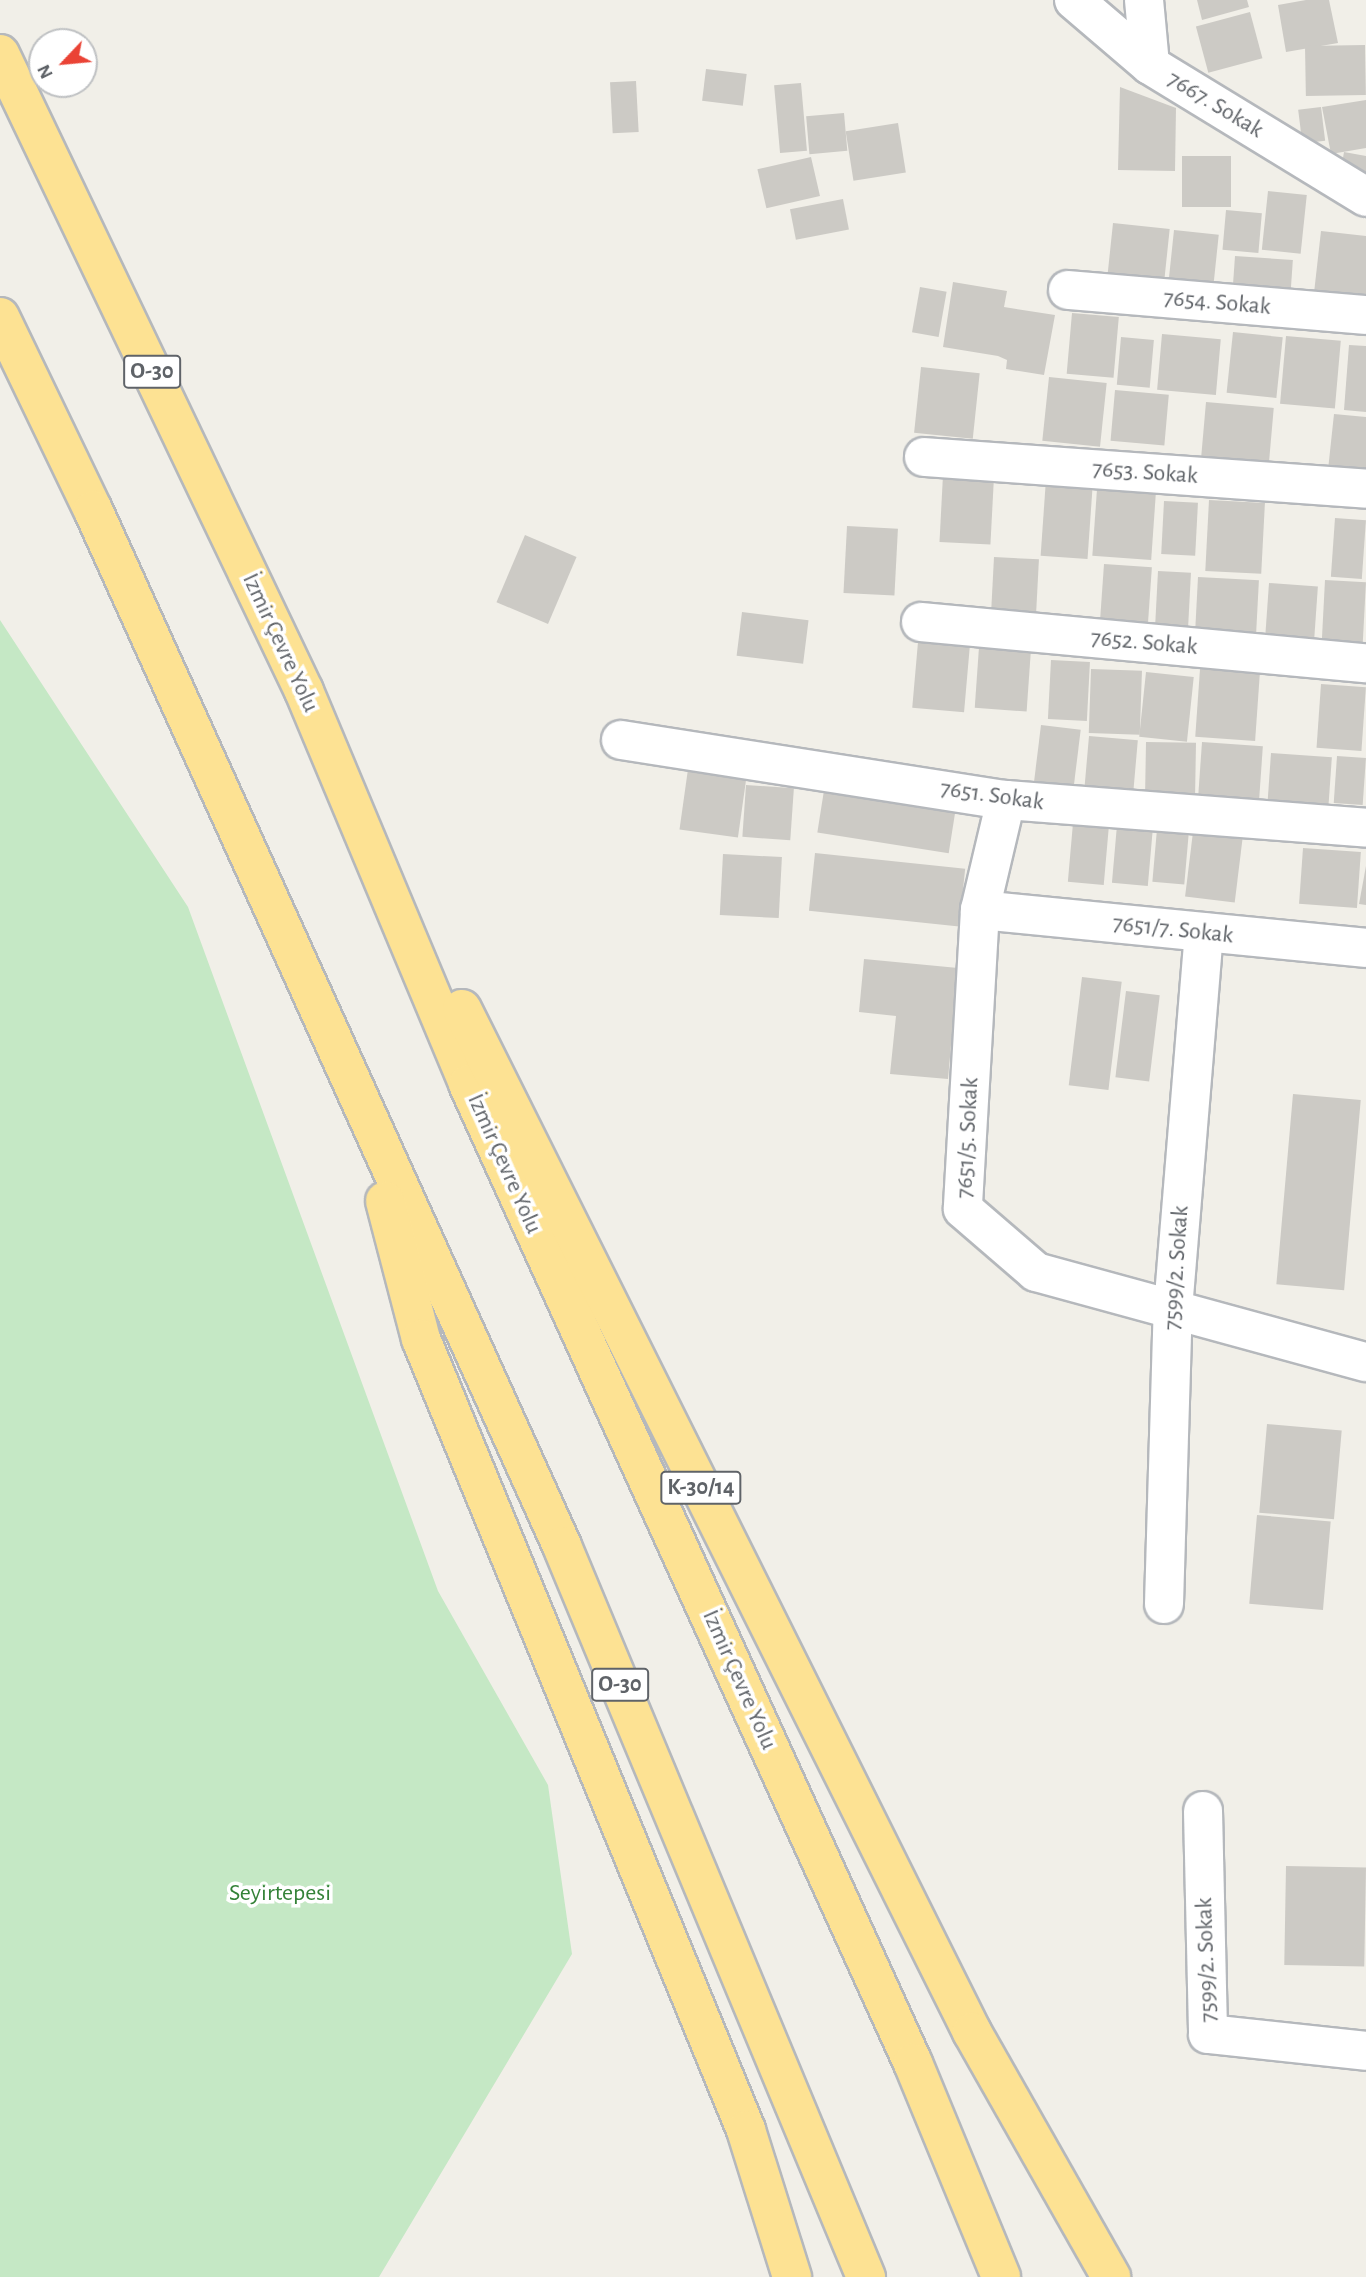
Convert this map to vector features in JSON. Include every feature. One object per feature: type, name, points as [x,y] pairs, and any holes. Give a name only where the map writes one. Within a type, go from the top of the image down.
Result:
[{"type":"highway","name":"İzmir Çevre Yolu","points":[[0,54],[303,691],[468,1084],[913,2063],[1001,2277]]},
{"type":"highway","name":"O-30","points":[[0,317],[93,510],[562,1546],[866,2277]]},
{"type":"highway","name":"K-30/14","points":[[303,691],[972,2032],[1111,2277]]},
{"type":"highway","points":[[360,1100],[421,1339],[741,2118],[792,2277]]},
{"type":"street","name":"7667. Sokak","points":[[1074,0],[1150,65],[1366,197]]},
{"type":"street","points":[[1144,0],[1150,65]]},
{"type":"street","name":"7654. Sokak","points":[[1068,290],[1366,315]]},
{"type":"street","name":"7653. Sokak","points":[[924,457],[1366,489]]},
{"type":"street","name":"7652. Sokak","points":[[921,622],[1366,663]]},
{"type":"street","name":"7651. Sokak","points":[[621,740],[1006,800],[1366,828]]},
{"type":"street","name":"7651/5. Sokak","points":[[1006,800],[980,910],[963,1209],[1036,1272],[1366,1362]]},
{"type":"street","name":"7651/7. Sokak","points":[[980,910],[1366,948]]},
{"type":"street","name":"7599/2. Sokak","points":[[1164,1604],[1173,1309],[1204,933]]},
{"type":"street","name":"7599/2. Sokak","points":[[1203,1811],[1208,2034],[1366,2051]]},
{"type":"green space","name":"Seyirtepesi","points":[[0,620],[188,907],[438,1591],[548,1785],[572,1954],[379,2277],[0,2277]]},
{"type":"building","points":[[1197,0],[1247,0],[1249,7],[1202,20]]},
{"type":"building","points":[[1306,0],[1329,0],[1338,43],[1286,52],[1278,5]]},
{"type":"building","points":[[1250,12],[1262,58],[1208,73],[1196,26]]},
{"type":"building","points":[[1365,45],[1366,95],[1306,96],[1305,46]]},
{"type":"building","points":[[706,69],[747,74],[743,106],[702,101]]},
{"type":"building","points":[[636,81],[639,132],[613,133],[610,82]]},
{"type":"building","points":[[801,83],[807,151],[780,153],[774,85]]},
{"type":"building","points":[[1120,87],[1176,108],[1175,171],[1118,170]]},
{"type":"building","points":[[1366,100],[1366,148],[1331,154],[1322,107]]},
{"type":"building","points":[[1321,107],[1325,141],[1302,144],[1298,110]]},
{"type":"building","points":[[844,113],[847,151],[809,154],[806,116]]},
{"type":"building","points":[[898,123],[906,172],[853,181],[846,131]]},
{"type":"building","points":[[1344,152],[1366,156],[1366,175],[1341,170]]},
{"type":"building","points":[[1182,156],[1231,156],[1231,207],[1182,207]]},
{"type":"building","points":[[811,157],[820,196],[766,208],[757,169]]},
{"type":"building","points":[[1268,191],[1307,195],[1301,254],[1262,250]]},
{"type":"building","points":[[843,199],[849,229],[796,240],[790,209]]},
{"type":"building","points":[[1226,210],[1262,213],[1258,253],[1223,250]]},
{"type":"building","points":[[1113,223],[1170,229],[1164,288],[1107,282]]},
{"type":"building","points":[[1174,230],[1219,235],[1213,293],[1168,289]]},
{"type":"building","points":[[1321,231],[1366,236],[1366,300],[1314,293]]},
{"type":"building","points":[[1235,256],[1293,260],[1290,299],[1232,295]]},
{"type":"building","points":[[953,282],[1007,291],[1004,307],[1055,315],[1044,375],[1006,369],[1007,360],[998,356],[943,347]]},
{"type":"building","points":[[920,287],[947,292],[939,337],[912,332]]},
{"type":"building","points":[[1072,313],[1119,317],[1114,378],[1067,374]]},
{"type":"building","points":[[1233,332],[1283,337],[1276,398],[1227,393]]},
{"type":"building","points":[[1162,334],[1221,339],[1216,395],[1157,390]]},
{"type":"building","points":[[1286,336],[1341,341],[1335,409],[1280,404]]},
{"type":"building","points":[[1121,337],[1154,340],[1150,388],[1117,385]]},
{"type":"building","points":[[1349,345],[1366,346],[1366,412],[1344,410]]},
{"type":"building","points":[[921,367],[980,373],[973,439],[914,433]]},
{"type":"building","points":[[1049,377],[1107,383],[1100,447],[1042,441]]},
{"type":"building","points":[[1115,390],[1169,395],[1164,446],[1111,441]]},
{"type":"building","points":[[1206,402],[1274,408],[1268,474],[1200,468]]},
{"type":"building","points":[[1334,414],[1366,417],[1366,474],[1328,470]]},
{"type":"building","points":[[943,475],[994,478],[990,545],[939,542]]},
{"type":"building","points":[[1046,479],[1093,482],[1088,559],[1041,556]]},
{"type":"building","points":[[1097,489],[1156,493],[1151,560],[1092,556]]},
{"type":"building","points":[[1209,500],[1265,503],[1261,574],[1205,571]]},
{"type":"building","points":[[1164,501],[1198,503],[1195,556],[1161,554]]},
{"type":"building","points":[[1335,518],[1366,520],[1362,579],[1331,577]]},
{"type":"building","points":[[847,526],[898,529],[894,596],[843,593]]},
{"type":"building","points":[[525,535],[577,557],[548,624],[496,602]]},
{"type":"building","points":[[994,557],[1039,559],[1036,618],[991,616]]},
{"type":"building","points":[[1104,564],[1152,567],[1147,632],[1099,629]]},
{"type":"building","points":[[1158,571],[1191,573],[1188,635],[1155,633]]},
{"type":"building","points":[[1198,577],[1259,580],[1256,641],[1195,638]]},
{"type":"building","points":[[1325,580],[1366,582],[1363,644],[1322,642]]},
{"type":"building","points":[[1269,583],[1318,586],[1314,642],[1265,639]]},
{"type":"building","points":[[742,612],[809,620],[803,664],[737,656]]},
{"type":"building","points":[[918,642],[970,647],[964,712],[912,708]]},
{"type":"building","points":[[979,647],[1031,651],[1027,711],[975,708]]},
{"type":"building","points":[[1051,660],[1090,662],[1087,721],[1048,719]]},
{"type":"building","points":[[1091,669],[1142,671],[1140,735],[1089,733]]},
{"type":"building","points":[[1200,669],[1260,673],[1255,741],[1195,737]]},
{"type":"building","points":[[1146,672],[1194,677],[1187,742],[1139,737]]},
{"type":"building","points":[[1321,684],[1366,687],[1361,751],[1317,748]]},
{"type":"building","points":[[1041,725],[1081,730],[1072,799],[1032,794]]},
{"type":"building","points":[[1089,736],[1138,740],[1132,808],[1083,804]]},
{"type":"building","points":[[1146,742],[1196,743],[1195,809],[1145,808]]},
{"type":"building","points":[[1202,742],[1263,746],[1259,802],[1198,798]]},
{"type":"building","points":[[1271,753],[1332,757],[1329,805],[1268,801]]},
{"type":"building","points":[[1337,756],[1366,758],[1363,805],[1334,803]]},
{"type":"building","points":[[688,769],[746,777],[738,838],[680,829]]},
{"type":"building","points":[[825,784],[956,805],[949,853],[817,832]]},
{"type":"building","points":[[746,785],[794,788],[790,840],[742,837]]},
{"type":"building","points":[[1073,823],[1109,826],[1104,885],[1068,882]]},
{"type":"building","points":[[1117,825],[1153,828],[1148,886],[1112,883]]},
{"type":"building","points":[[1157,829],[1189,832],[1184,885],[1152,882]]},
{"type":"building","points":[[1193,832],[1243,838],[1235,903],[1185,897]]},
{"type":"building","points":[[1303,848],[1361,852],[1357,908],[1299,904]]},
{"type":"building","points":[[815,853],[965,869],[959,926],[809,911]]},
{"type":"building","points":[[723,854],[782,857],[779,918],[720,915]]},
{"type":"building","points":[[1366,866],[1366,905],[1359,904]]},
{"type":"building","points":[[864,959],[958,968],[948,1079],[890,1074],[896,1016],[859,1012]]},
{"type":"building","points":[[1082,977],[1122,982],[1108,1090],[1069,1085]]},
{"type":"building","points":[[1126,991],[1160,995],[1149,1081],[1115,1077]]},
{"type":"building","points":[[1293,1094],[1361,1100],[1344,1290],[1276,1284]]},
{"type":"building","points":[[1267,1424],[1342,1431],[1334,1519],[1259,1513]]},
{"type":"building","points":[[1257,1515],[1331,1521],[1323,1610],[1249,1604]]},
{"type":"building","points":[[1286,1866],[1366,1867],[1364,1966],[1284,1965]]}]
